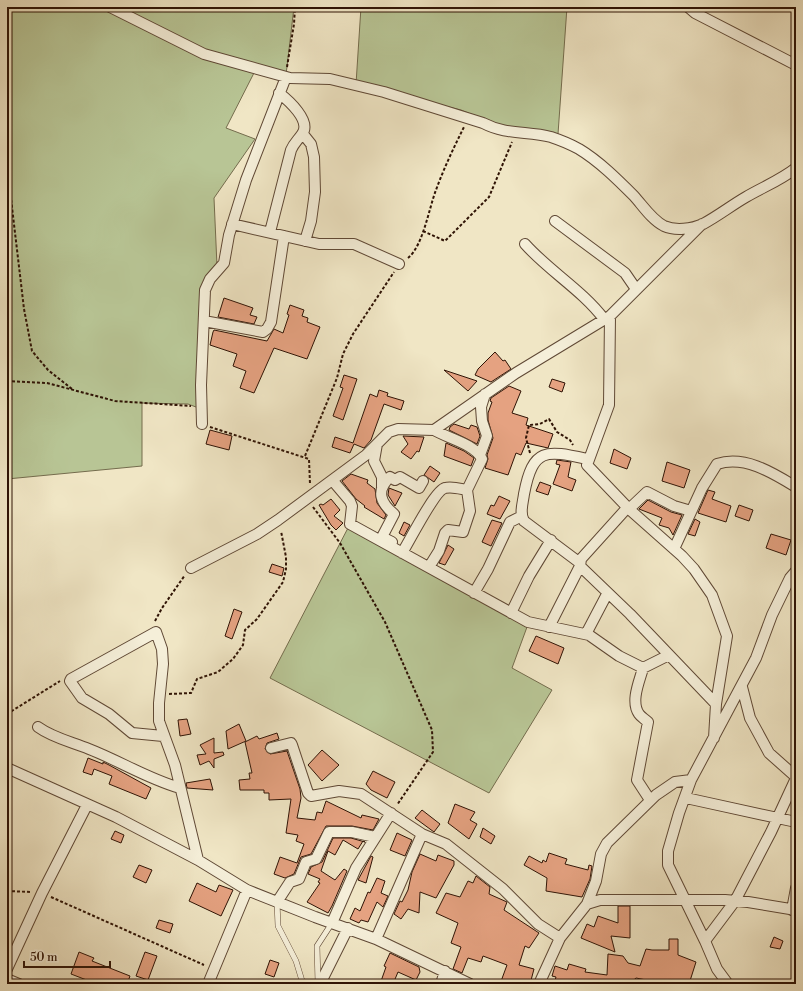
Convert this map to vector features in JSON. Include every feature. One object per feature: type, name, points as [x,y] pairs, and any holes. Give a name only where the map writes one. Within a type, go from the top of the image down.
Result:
[{"type":"street","points":[[110,7],[204,54],[286,76],[343,82],[396,95],[483,123],[495,129],[516,134],[550,137],[584,153],[614,178],[664,226],[672,228],[686,228],[702,224]]},
{"type":"street","points":[[688,7],[694,13],[796,65]]},
{"type":"street","points":[[202,424],[205,290],[210,279],[224,263],[232,224],[246,180],[286,76]]},
{"type":"street","points":[[279,93],[295,107],[298,112],[303,124],[303,134],[311,144],[314,157],[315,192],[312,221],[304,241]]},
{"type":"street","points":[[270,232],[291,150],[295,142],[303,134]]},
{"type":"street","points":[[434,430],[485,394],[607,317],[702,224],[747,196],[785,176],[796,168]]},
{"type":"street","points":[[555,221],[625,273],[636,289]]},
{"type":"street","points":[[232,224],[304,241],[324,244],[354,244],[399,264]]},
{"type":"street","points":[[204,321],[263,332],[267,328],[272,315],[284,236]]},
{"type":"street","points":[[525,244],[536,256],[607,317],[608,405],[584,459]]},
{"type":"street","points":[[429,567],[439,551],[445,533],[448,530],[463,532],[470,511],[467,490],[480,465],[482,459],[480,456],[487,436],[482,421],[481,407],[485,394]]},
{"type":"street","points":[[191,568],[257,534],[278,520],[333,481],[389,432],[398,429],[434,430],[461,442],[480,456]]},
{"type":"street","points":[[377,444],[374,461],[382,477],[381,494],[384,505],[394,514],[382,537],[400,547],[402,553]]},
{"type":"street","points":[[584,459],[557,453],[539,458],[533,464],[528,477],[522,516],[524,521],[551,540],[580,565],[607,594],[630,614],[716,704]]},
{"type":"street","points":[[584,459],[590,469],[628,508],[694,569],[712,595],[726,636],[716,704],[714,738]]},
{"type":"street","points":[[674,550],[702,488],[717,464],[741,462],[757,465],[796,487]]},
{"type":"street","points":[[382,487],[390,476],[395,480],[400,477],[419,488],[423,481]]},
{"type":"street","points":[[333,481],[352,506],[350,524],[528,622],[589,635],[619,656],[643,668]]},
{"type":"street","points":[[402,553],[432,501],[440,491],[446,488],[467,490]]},
{"type":"street","points":[[549,627],[580,565],[599,538],[646,492],[674,506],[692,511]]},
{"type":"street","points":[[474,593],[488,569],[510,522],[522,516]]},
{"type":"street","points":[[511,613],[529,576],[551,540]]},
{"type":"street","points":[[728,984],[717,969],[667,860],[672,831],[686,798],[691,780],[742,687],[787,584],[796,572]]},
{"type":"street","points":[[586,634],[607,594]]},
{"type":"street","points":[[163,736],[132,733],[109,714],[82,698],[70,682],[71,679],[156,632],[162,649],[163,664],[159,721],[163,736],[176,765],[180,788],[198,860]]},
{"type":"street","points":[[650,800],[636,780],[648,722],[640,716],[636,707],[635,697],[643,668],[669,655]]},
{"type":"street","points":[[705,941],[734,901],[778,817],[796,777],[769,753],[758,735],[750,718],[742,687]]},
{"type":"street","points":[[38,727],[56,737],[89,749],[164,784],[180,788]]},
{"type":"street","points":[[271,748],[290,743],[292,745],[308,794],[311,796],[339,791],[352,791],[361,794],[422,834],[435,838],[451,848],[504,889],[538,924],[560,938]]},
{"type":"street","points":[[7,768],[116,817],[198,860],[247,890],[376,939],[470,984]]},
{"type":"street","points":[[539,984],[560,938],[587,904],[596,881],[600,854],[607,843],[650,800],[675,782],[691,780]]},
{"type":"street","points":[[686,798],[796,822]]},
{"type":"street","points":[[7,969],[42,893],[87,805]]},
{"type":"street","points":[[332,923],[356,868],[391,813]]},
{"type":"street","points":[[277,902],[290,882],[299,879],[306,862],[316,859],[329,832],[352,832],[375,837]]},
{"type":"street","points":[[376,939],[422,834]]},
{"type":"street","points":[[587,904],[600,900],[734,901],[794,910],[796,888]]},
{"type":"street","points":[[208,984],[247,890]]},
{"type":"street","points":[[319,984],[348,928]]},
{"type":"street","points":[[441,984],[445,971]]},
{"type":"street","points":[[7,979],[19,984]]},
{"type":"lane","points":[[277,902],[278,926],[296,961],[303,984]]},
{"type":"lane","points":[[319,984],[317,946],[332,923]]},
{"type":"path","points":[[286,76],[294,24],[295,7]]},
{"type":"path","points":[[305,456],[337,378],[343,354],[353,334],[399,264],[413,254],[423,231],[436,190],[468,118]]},
{"type":"path","points":[[423,231],[445,241],[476,212],[490,197],[516,134]]},
{"type":"path","points":[[7,165],[24,309],[32,351],[48,370],[73,390]]},
{"type":"path","points":[[533,464],[526,438],[529,425],[540,424],[549,419],[557,432],[570,440],[584,459]]},
{"type":"path","points":[[160,694],[191,693],[197,679],[218,672],[233,659],[243,645],[245,630],[257,619],[283,582],[286,569],[286,557],[278,520]]},
{"type":"path","points":[[340,543],[385,622],[432,730],[433,752],[391,813]]},
{"type":"path","points":[[156,632],[154,624],[162,608],[179,580],[191,568]]},
{"type":"path","points":[[7,891],[42,893],[214,970]]},
{"type":"green space","points":[[7,7],[294,7],[286,75],[256,69],[226,128],[255,139],[214,198],[217,266],[208,293],[203,403],[196,407],[188,404],[142,403],[142,466],[7,479]]},
{"type":"green space","points":[[361,7],[567,7],[558,134],[517,133],[461,110],[356,84]]},
{"type":"green space","points":[[349,526],[527,627],[512,668],[552,690],[489,793],[270,678]]},
{"type":"building","points":[[224,298],[253,308],[250,315],[257,317],[254,324],[218,317]]},
{"type":"building","points":[[290,305],[304,310],[302,316],[308,318],[307,322],[320,327],[307,359],[274,348],[254,393],[240,388],[246,371],[233,366],[237,354],[210,345],[214,330],[267,341],[274,329],[283,333],[289,315],[287,314]]},
{"type":"building","points":[[495,352],[503,361],[505,360],[511,369],[491,382],[475,375],[478,369]]},
{"type":"building","points":[[444,370],[477,381],[468,391]]},
{"type":"building","points":[[344,375],[357,379],[343,420],[333,416],[343,388],[340,387]]},
{"type":"building","points":[[552,379],[565,383],[562,392],[549,387]]},
{"type":"building","points":[[509,386],[521,391],[512,413],[528,418],[526,425],[553,434],[548,448],[526,443],[521,455],[516,453],[508,475],[485,468],[488,459],[487,455],[493,438],[488,420],[488,413],[492,402],[490,401],[491,398]]},
{"type":"building","points":[[379,390],[388,393],[387,396],[404,401],[401,410],[384,404],[371,440],[364,448],[354,444],[350,453],[332,447],[335,437],[353,443],[370,394],[377,397]]},
{"type":"building","points":[[454,424],[469,429],[471,425],[477,427],[480,436],[477,444],[449,430]]},
{"type":"building","points":[[210,430],[232,436],[229,450],[206,444]]},
{"type":"building","points":[[403,436],[424,437],[419,452],[417,451],[411,459],[401,452],[408,444]]},
{"type":"building","points":[[446,443],[464,451],[474,458],[471,466],[444,456]]},
{"type":"building","points":[[614,449],[631,458],[627,469],[610,463]]},
{"type":"building","points":[[557,460],[571,462],[568,477],[576,480],[572,491],[553,484],[560,465],[556,464]]},
{"type":"building","points":[[667,462],[690,470],[684,488],[662,481]]},
{"type":"building","points":[[430,466],[440,473],[434,482],[424,475]]},
{"type":"building","points":[[351,474],[368,480],[367,483],[375,489],[377,503],[386,515],[384,519],[364,507],[365,506],[356,499],[342,481]]},
{"type":"building","points":[[540,482],[551,486],[548,495],[536,491]]},
{"type":"building","points":[[389,488],[402,493],[395,506],[388,495]]},
{"type":"building","points":[[708,490],[715,492],[712,499],[731,506],[726,522],[698,513]]},
{"type":"building","points":[[499,496],[510,501],[500,519],[487,514],[491,505],[494,506]]},
{"type":"building","points":[[331,499],[340,510],[334,516],[343,523],[336,530],[331,525],[319,505],[323,505]]},
{"type":"building","points":[[648,500],[671,512],[682,515],[673,535],[669,528],[659,525],[662,518],[639,509]]},
{"type":"building","points":[[739,505],[753,510],[749,521],[735,516]]},
{"type":"building","points":[[695,519],[700,522],[695,536],[688,534]]},
{"type":"building","points":[[492,520],[502,523],[491,546],[482,542]]},
{"type":"building","points":[[404,522],[410,525],[404,536],[399,533]]},
{"type":"building","points":[[771,534],[791,540],[786,555],[766,548]]},
{"type":"building","points":[[448,545],[454,549],[445,565],[439,563]]},
{"type":"building","points":[[272,564],[284,568],[282,576],[269,572]]},
{"type":"building","points":[[234,609],[242,612],[232,639],[225,636]]},
{"type":"building","points":[[536,636],[564,648],[558,664],[529,651]]},
{"type":"building","points":[[187,719],[191,734],[180,736],[178,720]]},
{"type":"building","points":[[239,724],[246,741],[228,749],[226,731]]},
{"type":"building","points":[[277,733],[279,739],[267,743],[265,749],[270,754],[287,751],[300,789],[301,798],[297,818],[315,820],[317,812],[322,813],[326,801],[361,818],[362,815],[379,819],[373,830],[352,826],[326,826],[311,854],[301,857],[294,874],[285,878],[274,874],[280,857],[297,863],[304,844],[296,841],[298,835],[286,833],[291,799],[269,800],[269,793],[264,793],[264,790],[240,790],[239,780],[250,779],[249,773],[252,773],[245,742],[257,736],[259,739]]},
{"type":"building","points":[[214,738],[214,753],[223,752],[224,755],[214,759],[214,768],[209,761],[200,765],[197,755],[206,754],[200,745]]},
{"type":"building","points":[[322,750],[339,765],[322,781],[308,765]]},
{"type":"building","points":[[88,758],[103,764],[103,762],[151,788],[146,799],[109,784],[112,776],[94,769],[92,775],[83,772]]},
{"type":"building","points":[[373,771],[395,782],[387,798],[371,790],[366,784]]},
{"type":"building","points":[[210,779],[213,790],[187,788],[186,783]]},
{"type":"building","points":[[455,804],[475,812],[470,820],[477,824],[469,839],[448,823]]},
{"type":"building","points":[[422,810],[440,824],[434,832],[415,818]]},
{"type":"building","points":[[483,828],[495,836],[491,844],[480,837]]},
{"type":"building","points":[[115,831],[124,835],[121,843],[111,839]]},
{"type":"building","points":[[397,833],[412,840],[405,856],[390,850]]},
{"type":"building","points":[[333,838],[351,838],[363,841],[358,849],[343,840],[335,855],[328,851],[321,871],[335,880],[344,869],[347,871],[328,913],[307,902],[320,883],[318,882],[320,879],[308,874],[311,867],[322,862]]},
{"type":"building","points":[[549,853],[567,859],[565,864],[588,870],[589,865],[592,866],[590,879],[582,897],[546,891],[547,878],[524,865],[529,856],[542,863],[543,860],[546,862]]},
{"type":"building","points":[[420,854],[436,861],[438,855],[454,861],[454,865],[436,898],[420,892],[419,913],[408,909],[401,919],[394,914],[400,901],[402,902],[408,890],[412,872]]},
{"type":"building","points":[[371,856],[373,857],[366,883],[358,880]]},
{"type":"building","points":[[139,865],[152,870],[146,883],[133,877]]},
{"type":"building","points":[[476,876],[490,887],[489,894],[507,902],[504,910],[539,933],[529,948],[525,946],[519,965],[534,969],[530,984],[500,984],[507,965],[483,956],[481,962],[468,958],[462,973],[453,969],[461,947],[451,943],[458,923],[436,913],[446,893],[460,897],[468,881],[473,883]]},
{"type":"building","points":[[377,878],[385,881],[381,893],[388,896],[383,907],[377,902],[368,922],[361,920],[359,923],[350,919],[355,908],[360,911],[368,892],[370,893]]},
{"type":"building","points":[[197,883],[216,892],[219,885],[233,890],[221,916],[189,901]]},
{"type":"building","points":[[618,906],[630,906],[630,938],[611,936],[615,952],[581,938],[587,924],[594,927],[598,916],[618,923]]},
{"type":"building","points":[[159,920],[173,924],[170,933],[156,928]]},
{"type":"building","points":[[774,937],[783,941],[780,949],[770,947]]},
{"type":"building","points":[[669,939],[678,939],[678,955],[696,962],[689,984],[667,984],[636,978],[629,984],[580,984],[568,981],[567,984],[554,984],[556,977],[552,976],[555,966],[567,970],[569,964],[586,969],[585,972],[607,975],[608,954],[623,956],[628,963],[640,966],[646,949],[669,950]]},
{"type":"building","points":[[79,952],[94,958],[92,961],[130,976],[127,984],[97,984],[71,974]]},
{"type":"building","points":[[145,952],[157,956],[148,980],[136,976]]},
{"type":"building","points":[[390,953],[419,967],[420,972],[416,980],[398,972],[393,984],[380,984],[386,967],[384,966]]},
{"type":"building","points":[[270,960],[279,963],[274,977],[265,974]]}]
